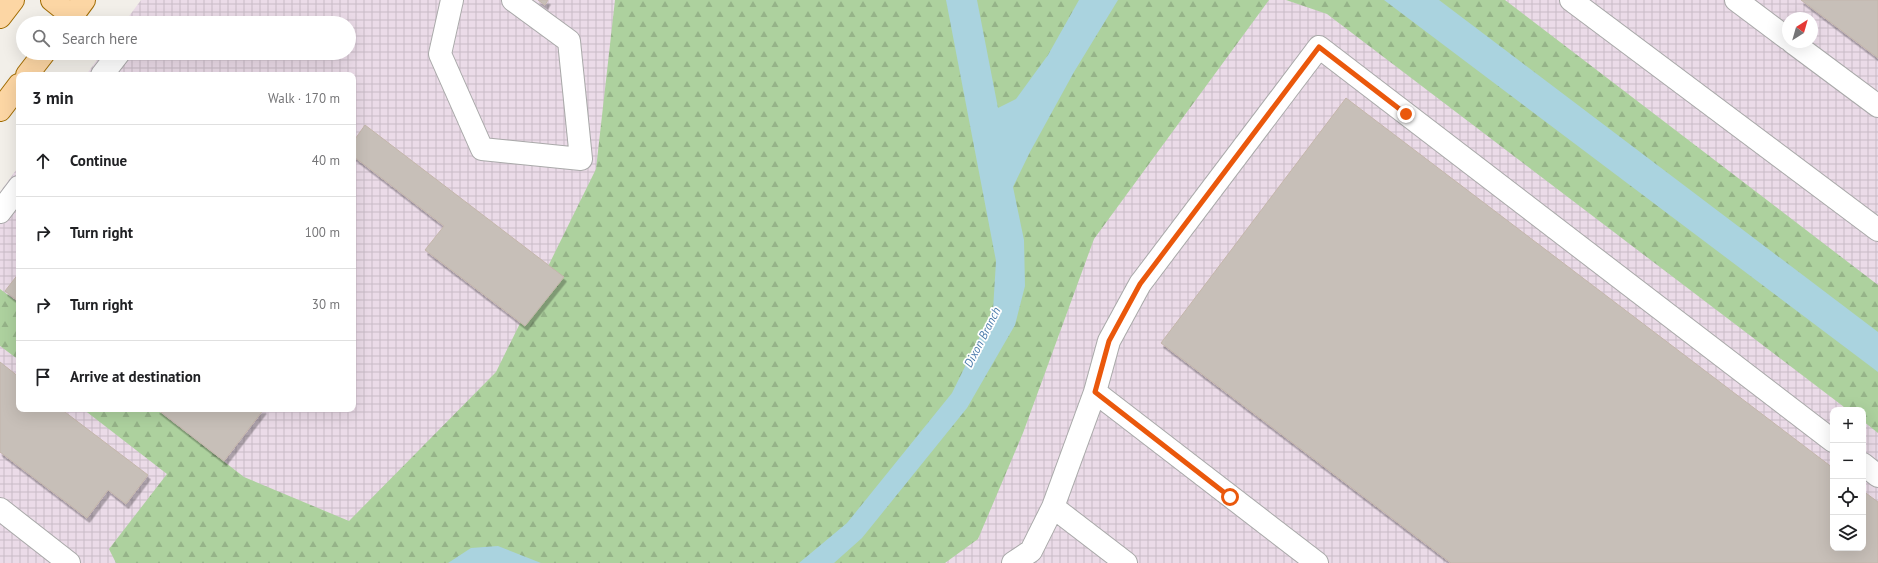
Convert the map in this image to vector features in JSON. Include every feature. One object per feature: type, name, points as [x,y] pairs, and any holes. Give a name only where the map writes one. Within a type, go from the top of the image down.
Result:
[{"type":"main road","points":[[0,17],[13,0]]},
{"type":"main road","points":[[52,0],[76,15]]},
{"type":"main road","points":[[29,72],[39,60]]},
{"type":"main road","points":[[0,110],[16,89]]},
{"type":"lane","points":[[452,0],[440,54],[482,149],[580,159],[570,41],[513,0]]},
{"type":"lane","points":[[1571,0],[1878,230]]},
{"type":"lane","points":[[1736,0],[1782,34]]},
{"type":"lane","points":[[1013,563],[1032,551],[1052,507],[1095,392],[1109,341],[1140,284],[1319,47],[1830,439]]},
{"type":"lane","points":[[1800,48],[1878,106]]},
{"type":"lane","points":[[104,72],[114,60]]},
{"type":"lane","points":[[0,212],[16,191]]},
{"type":"lane","points":[[1095,392],[1317,563]]},
{"type":"lane","points":[[1866,466],[1878,476]]},
{"type":"lane","points":[[1052,507],[1126,563]]},
{"type":"lane","points":[[0,509],[69,563]]},
{"type":"shaded area","points":[[141,0],[1878,0],[1878,563],[0,563],[0,192],[16,170],[16,412],[356,412],[356,72],[88,72],[97,60],[356,60],[356,16],[129,16]]},
{"type":"green space","points":[[615,0],[1269,0],[1094,239],[1023,433],[978,539],[945,563],[116,563],[109,549],[167,474],[87,412],[160,412],[244,477],[349,521],[496,372],[596,169]]},
{"type":"green space","points":[[1286,0],[1505,0],[1878,285],[1878,433],[1866,423],[1866,407],[1844,407],[1327,14]]},
{"type":"green space","points":[[0,289],[16,301],[16,358],[0,346]]},
{"type":"water","name":"Dixon Branch","points":[[946,0],[977,0],[998,108],[1016,99],[1048,55],[1079,0],[1118,0],[1074,72],[1030,152],[1013,187],[1024,240],[1025,286],[1015,325],[967,408],[862,538],[834,563],[799,563],[847,523],[952,393],[993,310],[996,261]]},
{"type":"water","points":[[1384,0],[1439,0],[1878,332],[1878,372]]},
{"type":"water","points":[[498,546],[541,563],[448,563],[471,548]]},
{"type":"building","points":[[538,0],[548,0],[545,5]]},
{"type":"building","points":[[1801,0],[1878,0],[1878,58],[1818,12]]},
{"type":"building","points":[[1346,98],[1830,466],[1830,551],[1866,551],[1866,493],[1878,502],[1878,563],[1451,563],[1161,343]]},
{"type":"building","points":[[365,125],[564,277],[525,326],[425,250],[444,226],[356,158],[356,138]]},
{"type":"building","points":[[16,277],[16,300],[5,291]]},
{"type":"building","points":[[0,362],[16,375],[16,412],[65,412],[148,475],[126,504],[108,490],[87,518],[0,452]]},
{"type":"building","points":[[161,412],[262,412],[224,461]]},
{"type":"route","points":[[1230,497],[1095,392],[1109,341],[1140,284],[1319,47],[1406,114]]}]
